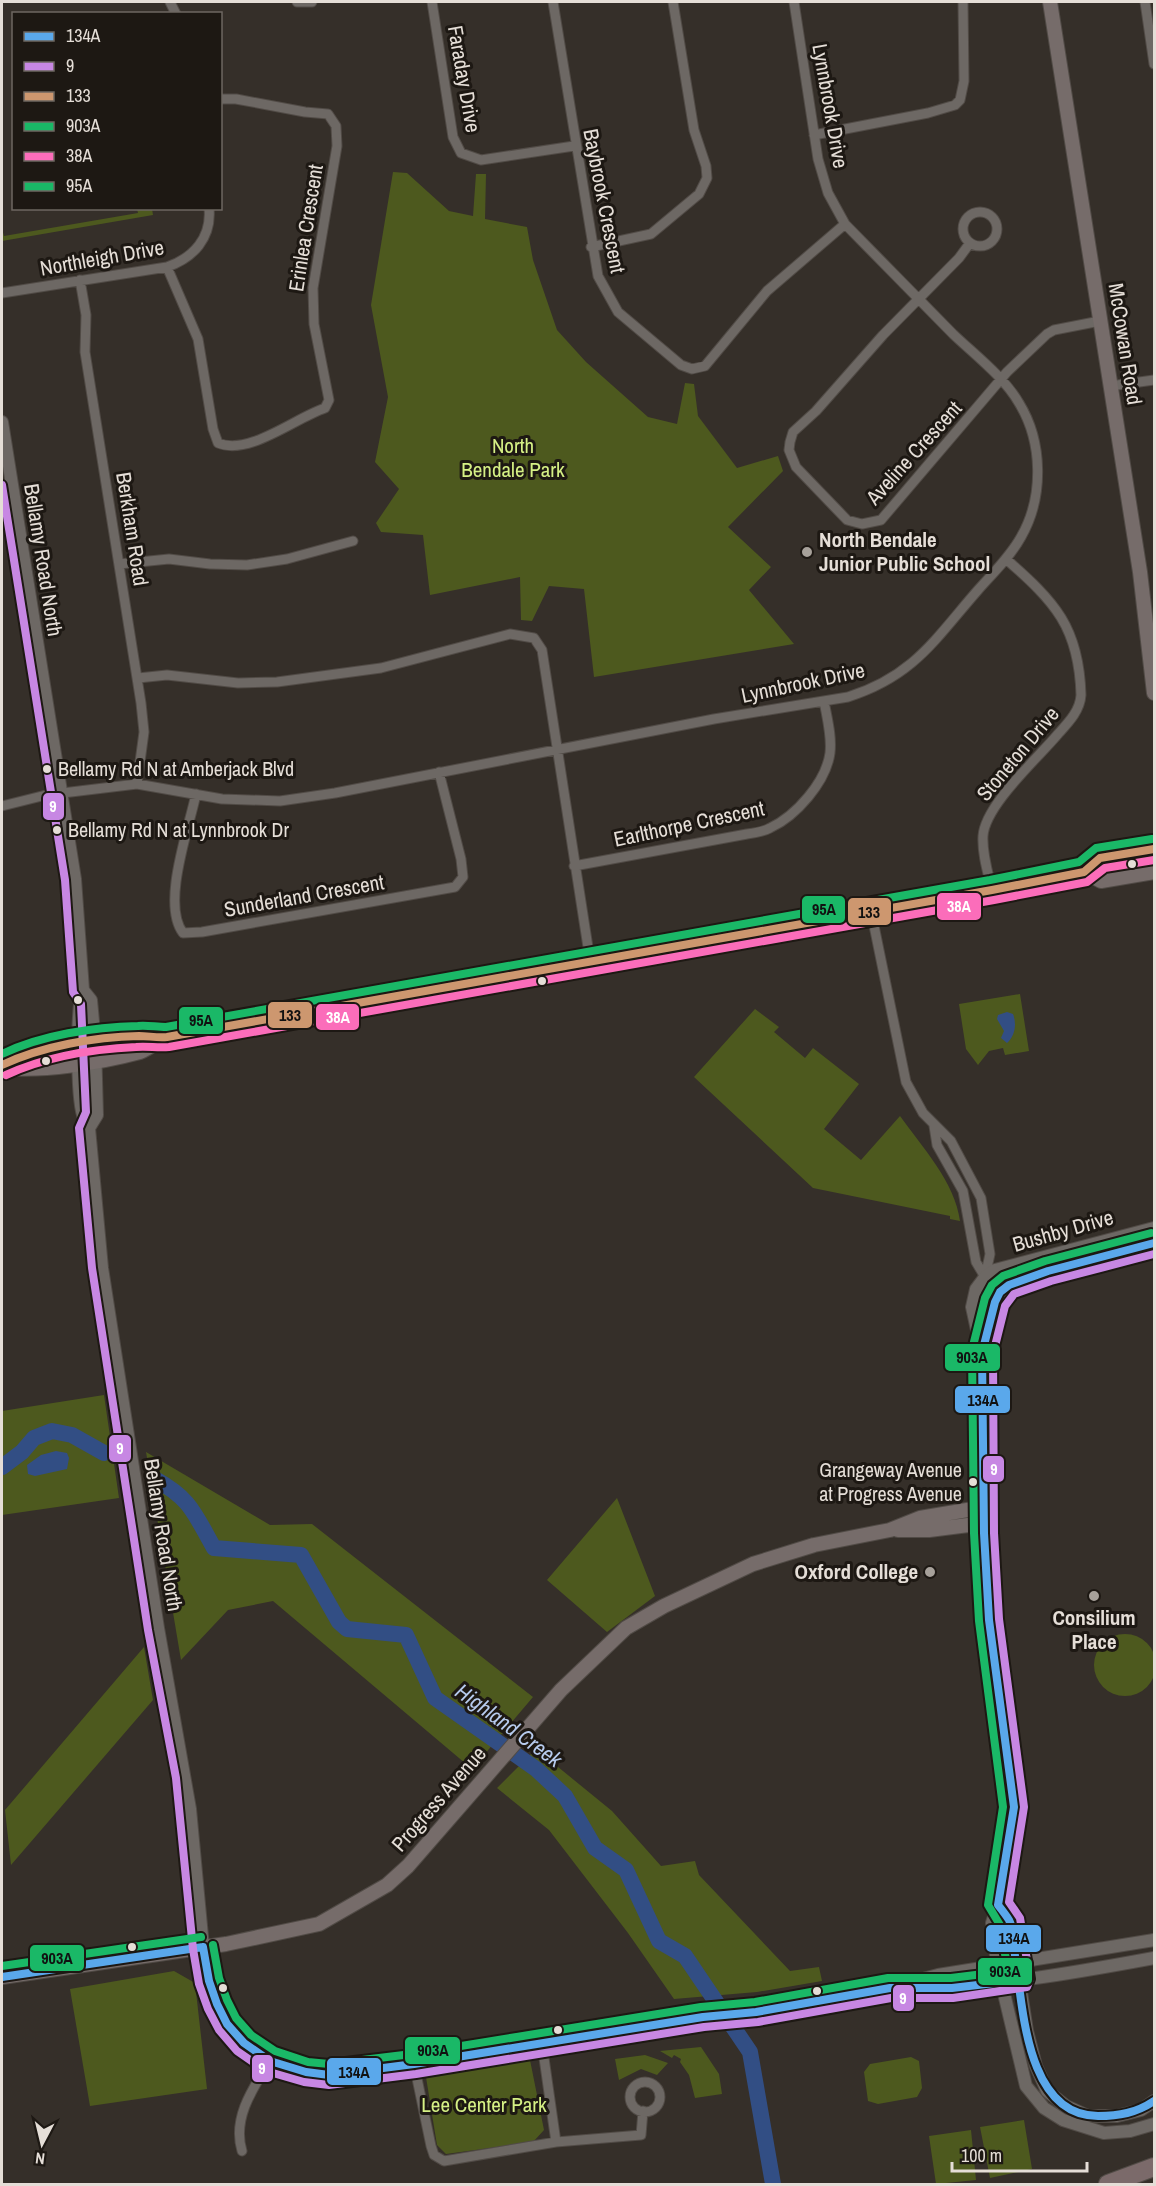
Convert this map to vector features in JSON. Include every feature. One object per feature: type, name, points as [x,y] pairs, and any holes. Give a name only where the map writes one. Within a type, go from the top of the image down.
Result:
[{"type":"highway","points":[[1108,2184],[1155,2167]]},
{"type":"main road","name":"McCowan Road","points":[[1050,2],[1140,572],[1155,693]]},
{"type":"main road","points":[[2,1066],[15,1057],[139,1036],[164,1038],[590,960],[992,890],[1084,872],[1100,858],[1155,849]]},
{"type":"main road","points":[[1084,872],[1101,881],[1155,872]]},
{"type":"main road","points":[[2,1066],[20,1070],[95,1060],[142,1051],[164,1038]]},
{"type":"main road","name":"Progress Avenue","points":[[2,1977],[203,1947],[318,1924],[387,1885],[408,1866],[561,1690],[626,1628],[664,1606],[753,1564],[814,1545],[890,1530],[920,1518],[985,1506]]},
{"type":"main road","name":"Progress Avenue","points":[[890,1530],[929,1530],[984,1522]]},
{"type":"street","points":[[297,2],[312,2]]},
{"type":"street","name":"Faraday Drive","points":[[432,2],[453,137],[461,153],[481,160],[574,146]]},
{"type":"street","name":"Baybrook Crescent","points":[[553,2],[574,146],[598,276],[618,312],[681,365],[692,369],[705,366],[767,291],[845,224]]},
{"type":"street","points":[[591,247],[651,234],[699,194],[707,178],[706,166],[694,130],[673,2]]},
{"type":"street","name":"Lynnbrook Drive","points":[[2,806],[61,793],[137,783],[222,799],[280,801],[556,748],[824,701],[878,686],[914,663],[1006,559],[1028,524],[1036,491],[1038,464],[1036,448],[1025,414],[1018,401],[845,224],[828,193],[814,135],[809,88],[794,2]]},
{"type":"street","points":[[814,135],[928,113],[955,105],[960,100],[964,81],[963,2]]},
{"type":"street","points":[[1145,2],[1155,64]]},
{"type":"street","name":"Erinlea Crescent","points":[[167,267],[198,339],[213,429],[218,443],[228,447],[249,444],[325,408],[329,400],[314,324],[313,288],[337,146],[336,126],[328,114],[236,99],[222,99]]},
{"type":"street","name":"Northleigh Drive","points":[[2,293],[167,267],[189,256],[199,246],[209,226],[209,210]]},
{"type":"street","name":"Aveline Crescent","points":[[970,243],[793,432],[789,450],[796,467],[847,519],[862,524],[881,520],[1000,381],[1054,330],[1100,321]]},
{"type":"street","name":"Berkham Road","points":[[80,280],[86,315],[84,352],[138,678],[144,732],[137,783]]},
{"type":"street","points":[[1110,386],[1155,380]]},
{"type":"street","name":"Bellamy Road North","points":[[2,422],[4,461],[75,879],[83,990],[79,1001],[78,1062],[83,1115],[89,1128],[102,1268],[158,1629],[190,1809],[203,1947],[209,1981],[227,2024],[244,2043],[270,2061],[306,2072],[330,2075],[414,2064],[703,2017],[752,2012],[890,1988]]},
{"type":"street","points":[[119,564],[169,558],[210,564],[247,564],[286,559],[353,541]]},
{"type":"street","name":"Stoneton Drive","points":[[992,890],[983,843],[990,814],[1068,723],[1081,702],[1074,647],[1066,622],[1044,592],[1006,559]]},
{"type":"street","points":[[138,678],[167,675],[254,684],[381,668],[510,633],[536,640],[542,650],[590,960]]},
{"type":"street","name":"Earlthorpe Crescent","points":[[574,866],[747,834],[768,829],[781,822],[817,784],[828,764],[830,742],[824,701]]},
{"type":"street","name":"Sunderland Crescent","points":[[196,794],[175,895],[175,914],[183,933],[202,932],[455,886],[463,877],[463,869],[439,772]]},
{"type":"street","points":[[871,911],[906,1082],[923,1113],[951,1141],[981,1198],[990,1254],[985,1277],[976,1289],[972,1307],[982,1353],[984,1522],[993,1663],[1014,1807],[998,1905],[992,1923],[997,1964],[1026,2086],[1044,2108],[1063,2120],[1104,2133],[1130,2131],[1155,2124]]},
{"type":"street","name":"Bellamy Road North","points":[[83,990],[92,1000],[95,1043],[97,1115],[89,1128]]},
{"type":"street","points":[[934,1126],[937,1145],[963,1191],[976,1262],[985,1277],[1000,1292],[994,1304],[982,1353]]},
{"type":"street","name":"Bushby Drive","points":[[985,1277],[995,1270],[1121,1235],[1155,1228]]},
{"type":"street","points":[[1121,1235],[1126,1249]]},
{"type":"street","name":"Bushby Drive","points":[[1000,1292],[1009,1285],[1048,1271],[1155,1243]]},
{"type":"street","points":[[1044,1256],[1048,1271]]},
{"type":"street","points":[[998,1905],[1010,1921],[1030,2040],[1036,2067],[1047,2091],[1066,2106],[1089,2116],[1117,2116],[1141,2110],[1155,2101]]},
{"type":"street","points":[[890,1988],[938,1975],[997,1964],[1155,1940]]},
{"type":"street","points":[[1134,1943],[1137,1961]]},
{"type":"street","points":[[890,1988],[952,1988],[1020,1980],[1155,1958]]},
{"type":"street","points":[[542,2044],[555,2142]]},
{"type":"street","points":[[242,2151],[239,2141],[241,2115],[270,2061]]},
{"type":"street","points":[[414,2064],[431,2146],[434,2155],[444,2161],[555,2142],[641,2135],[643,2111]]},
{"type":"green space","name":"North Bendale Park","points":[[393,172],[407,173],[449,211],[473,216],[476,174],[486,174],[485,219],[527,227],[533,260],[557,330],[586,362],[648,417],[677,424],[685,383],[694,384],[698,416],[737,468],[778,456],[783,471],[728,527],[771,567],[749,590],[794,644],[594,677],[584,589],[549,586],[532,621],[521,620],[520,577],[430,595],[423,535],[381,532],[376,523],[399,489],[375,462],[388,397],[371,305]]},
{"type":"green space","points":[[137,210],[152,210],[153,215],[2,241],[2,229],[4,236],[138,213]]},
{"type":"green space","points":[[1020,994],[1029,1051],[1005,1055],[1003,1048],[989,1051],[978,1065],[966,1049],[959,1004]]},
{"type":"green space","points":[[755,1009],[779,1027],[774,1032],[805,1058],[813,1048],[859,1084],[824,1129],[861,1160],[900,1116],[945,1179],[952,1192],[960,1221],[950,1219],[950,1216],[813,1188],[694,1077]]},
{"type":"green space","points":[[104,1395],[119,1498],[2,1515],[2,1411]]},
{"type":"green space","points":[[146,1452],[270,1525],[312,1524],[533,1697],[472,1769],[273,1601],[228,1610],[181,1660]]},
{"type":"green space","points":[[617,1498],[655,1596],[607,1632],[547,1580]]},
{"type":"green space","points":[[1125,1634],[1137,1636],[1147,1643],[1154,1653],[1156,1665],[1154,1677],[1147,1687],[1137,1694],[1125,1696],[1113,1694],[1103,1687],[1096,1677],[1094,1665],[1096,1653],[1103,1643],[1113,1636]]},
{"type":"green space","points":[[144,1647],[153,1700],[11,1865],[5,1810]]},
{"type":"green space","points":[[536,1749],[612,1811],[661,1866],[695,1861],[699,1875],[790,1971],[819,1967],[822,1981],[757,1992],[674,1999],[628,1933],[549,1830],[497,1788]]},
{"type":"green space","points":[[174,1971],[195,1983],[207,2089],[90,2106],[70,1989]]},
{"type":"green space","points":[[701,2047],[719,2074],[722,2094],[695,2098],[689,2075],[680,2062],[681,2059],[674,2055],[672,2058],[660,2051]]},
{"type":"green space","name":"Lee Center Park","points":[[529,2055],[544,2130],[533,2142],[446,2154],[437,2145],[425,2071]]},
{"type":"green space","points":[[645,2055],[668,2063],[657,2075],[641,2069],[619,2080],[615,2059]]},
{"type":"green space","points":[[911,2057],[919,2061],[922,2088],[917,2097],[878,2104],[868,2101],[864,2072],[870,2064]]},
{"type":"green space","points":[[1024,2120],[1032,2169],[990,2178],[980,2127]]},
{"type":"green space","points":[[971,2130],[976,2180],[936,2184],[929,2136]]},
{"type":"water","points":[[1007,1012],[1013,1014],[1015,1026],[1012,1037],[1007,1043],[1001,1038],[1004,1031],[997,1019],[998,1015]]},
{"type":"water","points":[[56,1451],[67,1453],[69,1458],[67,1469],[35,1476],[28,1474],[27,1465],[41,1455]]},
{"type":"waterway","name":"Highland Creek","points":[[2,1467],[22,1452],[34,1438],[52,1431],[72,1435],[104,1453]]},
{"type":"waterway","name":"Highland Creek","points":[[155,1479],[184,1500],[214,1548],[301,1555],[339,1622],[347,1629],[406,1635],[435,1698],[536,1769],[565,1796],[595,1848],[626,1870],[659,1941],[685,1956],[750,2052],[773,2184]]},
{"type":"transit line","name":"9","points":[[2,485],[65,880],[73,992],[81,1004],[86,1112],[79,1128],[92,1268],[148,1630],[176,1778],[193,1949],[199,1984],[219,2030],[237,2051],[266,2071],[304,2082],[329,2085],[416,2074],[704,2027],[758,2022],[891,1998],[953,1998],[1027,1987],[1030,1979],[1020,1918],[1009,1902],[1024,1807],[999,1619],[994,1533],[993,1354],[1005,1306],[1014,1294],[1051,1281],[1154,1254]]},
{"type":"transit line","name":"95A","points":[[2,1054],[17,1047],[68,1033],[121,1027],[166,1027],[990,880],[1079,862],[1096,848],[1152,839]]},
{"type":"transit line","name":"133","points":[[2,1065],[18,1058],[69,1044],[122,1037],[167,1037],[992,890],[1084,872],[1100,858],[1154,849]]},
{"type":"transit line","name":"38A","points":[[6,1075],[37,1063],[86,1052],[136,1047],[169,1047],[994,900],[1087,882],[1105,868],[1154,860]]},
{"type":"transit line","name":"903A","points":[[213,1945],[219,1978],[227,2000],[236,2018],[251,2035],[275,2051],[308,2062],[329,2064],[412,2054],[701,2007],[755,2002],[888,1978],[951,1978],[1008,1971],[1000,1925],[988,1905],[1003,1807],[979,1621],[974,1533],[972,1350],[985,1298],[992,1285],[1003,1276],[1045,1261],[1151,1233]]},
{"type":"transit line","name":"134A","points":[[1154,1243],[1048,1271],[1009,1285],[1000,1292],[995,1302],[982,1353],[984,1533],[989,1620],[1014,1807],[998,1905],[1012,1928],[1026,2029],[1032,2055],[1042,2079],[1056,2098],[1074,2111],[1098,2116],[1113,2115],[1134,2111],[1154,2101]]},
{"type":"transit line","name":"903A","points":[[2,1966],[201,1937]]},
{"type":"transit line","name":"134A","points":[[203,1947],[209,1981],[217,2004],[227,2024],[244,2043],[270,2061],[306,2072],[329,2075],[414,2064],[703,2017],[756,2012],[890,1988],[952,1988],[1020,1980]]},
{"type":"transit line","name":"134A","points":[[2,1977],[203,1947]]},
{"type":"place","name":"North Bendale Junior Public School","points":[[807,552]]},
{"type":"place","name":"Bellamy Rd N at Amberjack Blvd","points":[[47,769]]},
{"type":"place","name":"Bellamy Rd N at Lynnbrook Dr","points":[[57,830]]},
{"type":"place","name":"Grangeway Avenue at Progress Avenue","points":[[973,1482]]},
{"type":"place","name":"Oxford College","points":[[930,1572]]},
{"type":"place","name":"Consilium Place","points":[[1094,1596]]}]
